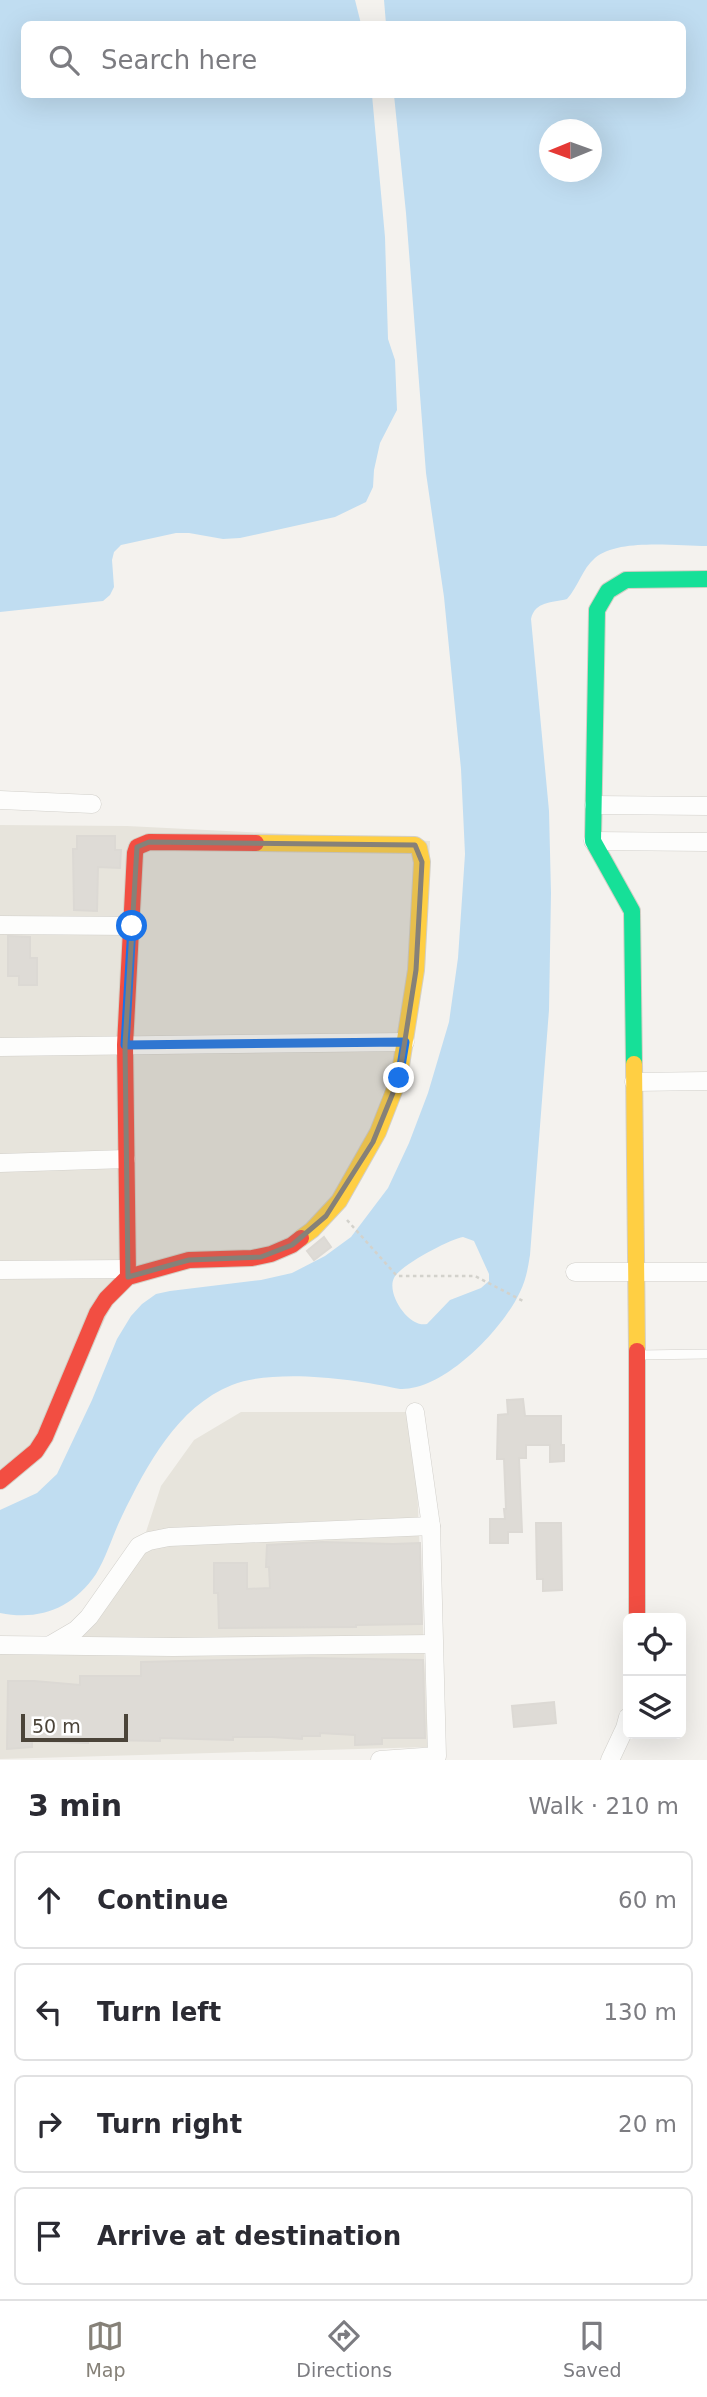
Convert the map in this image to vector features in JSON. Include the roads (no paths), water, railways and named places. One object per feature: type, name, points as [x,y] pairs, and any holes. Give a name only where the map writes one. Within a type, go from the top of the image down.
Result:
[{"type":"street","points":[[637,1613],[637,1272],[632,911],[593,841],[597,610],[608,591],[626,580],[707,579]]},
{"type":"street","points":[[0,800],[92,804]]},
{"type":"street","points":[[594,805],[707,806]]},
{"type":"street","points":[[593,841],[707,842]]},
{"type":"street","points":[[0,1270],[128,1273],[189,1261],[261,1257],[292,1245],[312,1230],[342,1196],[378,1132],[399,1078],[416,970],[422,862],[419,848],[415,845],[163,842],[141,844],[135,853],[125,1045],[128,1273],[97,1312],[45,1437],[36,1451],[0,1481]]},
{"type":"street","points":[[0,925],[132,926]]},
{"type":"street","points":[[0,1047],[405,1042]]},
{"type":"street","points":[[634,1082],[707,1081]]},
{"type":"street","points":[[0,1163],[127,1159]]},
{"type":"street","points":[[575,1272],[707,1272]]},
{"type":"street","points":[[380,1760],[437,1756],[431,1526],[415,1412]]},
{"type":"street","points":[[52,1644],[76,1630],[89,1617],[136,1548],[149,1541],[169,1537],[431,1526]]},
{"type":"street","points":[[0,1645],[187,1647],[433,1644]]},
{"type":"street","points":[[610,1760],[623,1732]]},
{"type":"lane","points":[[636,1355],[707,1354]]},
{"type":"water","points":[[0,0],[355,0],[360,21],[21,21],[21,98],[372,98],[385,237],[388,339],[395,360],[397,410],[380,443],[373,487],[366,502],[335,517],[240,538],[223,539],[176,533],[121,545],[114,552],[112,560],[114,587],[103,601],[0,612]]},
{"type":"water","points":[[384,0],[707,0],[707,546],[648,544],[605,552],[591,562],[567,599],[540,606],[531,619],[549,811],[551,893],[549,1010],[530,1255],[524,1283],[500,1323],[470,1355],[435,1380],[417,1387],[400,1389],[338,1379],[292,1376],[250,1380],[232,1385],[213,1395],[180,1423],[153,1458],[122,1516],[100,1567],[87,1586],[66,1603],[42,1613],[0,1613],[0,1510],[37,1493],[57,1474],[117,1339],[131,1316],[156,1294],[261,1280],[292,1273],[325,1256],[351,1237],[388,1188],[428,1093],[449,1022],[458,958],[465,854],[461,769],[444,597],[426,473],[394,98],[686,98],[686,21],[386,21]],"holes":[[[463,1237],[474,1241],[489,1274],[489,1281],[481,1288],[450,1300],[427,1324],[413,1321],[396,1301],[393,1292],[394,1278],[405,1267]]]}]
